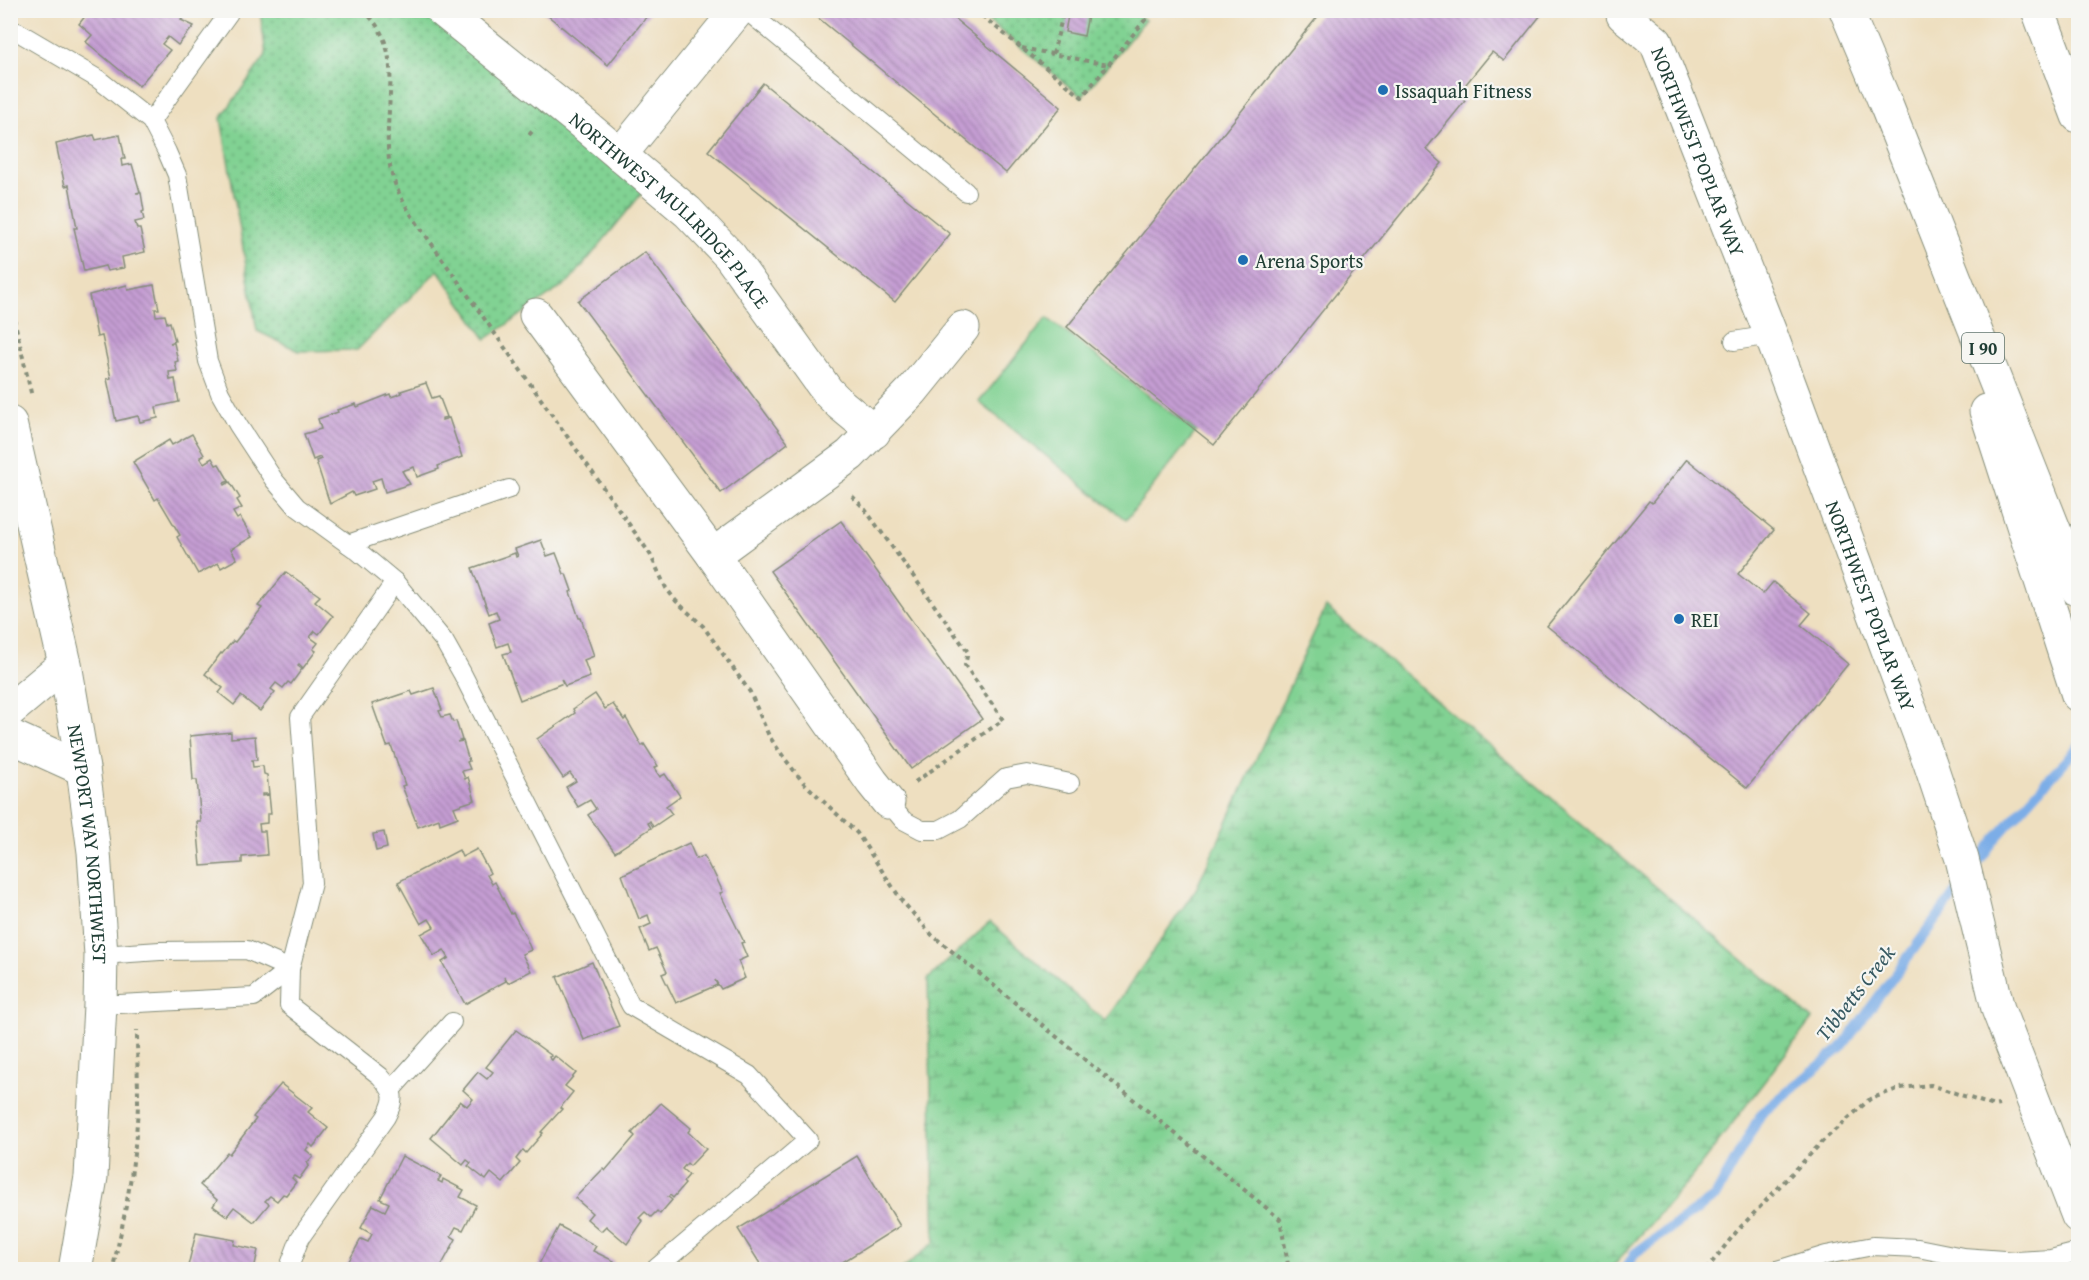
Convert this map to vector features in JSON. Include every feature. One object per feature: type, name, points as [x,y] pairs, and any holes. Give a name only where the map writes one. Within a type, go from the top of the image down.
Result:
[{"type":"main road","name":"NORTHWEST MULLRIDGE PLACE","points":[[442,10],[688,212],[730,256],[827,391],[874,432]]},
{"type":"main road","points":[[620,155],[738,10]]},
{"type":"main road","name":"I 90","points":[[1846,10],[1887,106],[2079,590]]},
{"type":"main road","points":[[2038,10],[2079,116]]},
{"type":"main road","name":"NORTHWEST POPLAR WAY","points":[[1623,15],[1656,42],[1771,335],[1930,764],[1962,859],[1998,1010],[2079,1216]]},
{"type":"main road","points":[[1887,106],[2077,691]]},
{"type":"main road","points":[[536,315],[713,555],[872,782],[888,801]]},
{"type":"main road","points":[[713,555],[850,455],[912,391],[963,328]]},
{"type":"main road","name":"NEWPORT WAY NORTHWEST","points":[[10,423],[65,664],[94,852],[101,955],[100,1005],[91,1177],[75,1269]]},
{"type":"main road","points":[[10,710],[65,664]]},
{"type":"main road","points":[[10,736],[83,769]]},
{"type":"lane","points":[[746,10],[966,192]]},
{"type":"lane","points":[[151,121],[230,13]]},
{"type":"lane","points":[[18,32],[98,79],[151,121],[177,176],[208,361],[220,393],[274,480],[297,507],[395,582],[444,641],[631,1005],[749,1075],[808,1140],[654,1269]]},
{"type":"lane","points":[[1734,340],[1771,335]]},
{"type":"lane","points":[[348,544],[508,489]]},
{"type":"lane","points":[[288,1269],[300,1238],[386,1117],[394,1102],[392,1089],[380,1076],[289,1005],[290,969],[312,883],[300,717],[395,582]]},
{"type":"lane","points":[[888,801],[903,819],[922,830],[939,830],[960,819],[1006,778],[1026,774],[1070,783]]},
{"type":"lane","points":[[101,955],[160,951],[247,950],[290,969]]},
{"type":"lane","points":[[100,1005],[255,997],[290,969]]},
{"type":"lane","points":[[392,1089],[452,1022]]},
{"type":"lane","points":[[1778,1269],[1873,1246],[1918,1248],[1962,1257],[2017,1261],[2051,1259],[2079,1252]]},
{"type":"path","points":[[975,10],[1082,97],[1145,20],[1134,10]]},
{"type":"path","points":[[1053,54],[1064,10]]},
{"type":"path","points":[[1021,48],[1108,65]]},
{"type":"path","points":[[848,491],[864,508],[968,652],[965,665],[1003,720],[888,801]]},
{"type":"path","points":[[1105,1075],[1280,1219],[1289,1269]]},
{"type":"path","points":[[1706,1269],[1737,1231],[1825,1139],[1870,1099],[1900,1088],[1931,1085],[1994,1106],[2031,1096]]},
{"type":"path","points":[[112,1269],[123,1227],[135,1137]]},
{"type":"green space","points":[[260,11],[442,11],[652,181],[570,281],[486,339],[438,270],[357,350],[299,351],[257,331],[221,118],[266,55]]},
{"type":"green space","points":[[976,11],[1134,11],[1145,20],[1082,97]]},
{"type":"green space","points":[[1047,318],[1196,432],[1126,520],[979,402]]},
{"type":"green space","points":[[1326,607],[1812,1019],[1686,1184],[1610,1269],[902,1269],[935,1242],[928,979],[990,922],[1105,1021],[1196,889]]},
{"type":"building","points":[[90,10],[200,10],[195,16],[190,11],[181,20],[194,26],[178,45],[168,37],[162,44],[170,50],[139,86],[86,42],[92,35],[79,24]]},
{"type":"building","points":[[541,10],[652,10],[608,65]]},
{"type":"building","points":[[813,10],[944,10],[1061,107],[1006,173],[811,12]]},
{"type":"building","points":[[1069,10],[1089,10],[1084,36],[1065,32]]},
{"type":"building","points":[[1323,10],[1536,10],[1541,15],[1504,61],[1492,52],[1457,95],[1465,101],[1426,149],[1442,163],[1214,445],[1067,327]]},
{"type":"building","points":[[763,83],[950,234],[895,302],[708,151]]},
{"type":"building","points":[[94,135],[96,140],[120,135],[125,159],[121,159],[122,166],[132,164],[140,192],[136,193],[141,193],[144,211],[142,212],[144,220],[135,222],[137,229],[140,229],[145,252],[122,257],[124,268],[107,271],[105,266],[84,271],[74,228],[77,228],[69,185],[65,186],[56,144]]},
{"type":"building","points":[[645,252],[788,443],[721,493],[578,301]]},
{"type":"building","points":[[127,285],[128,290],[154,285],[159,309],[155,309],[156,316],[165,315],[167,323],[170,322],[175,341],[170,343],[174,343],[178,361],[175,362],[177,371],[169,372],[170,380],[175,379],[179,402],[156,407],[158,418],[140,422],[138,416],[116,421],[107,379],[111,378],[102,336],[97,337],[89,295]]},
{"type":"building","points":[[426,383],[432,398],[439,396],[447,417],[442,420],[449,418],[462,457],[417,477],[414,467],[402,471],[410,484],[385,492],[381,478],[372,481],[375,489],[354,496],[352,492],[330,504],[316,461],[321,459],[320,457],[313,460],[304,434],[321,429],[318,419],[338,412],[337,410],[356,404],[357,407],[390,394],[391,397],[402,393],[401,391]]},
{"type":"building","points":[[192,434],[204,455],[200,457],[204,463],[212,458],[216,465],[219,464],[229,481],[224,483],[225,485],[230,482],[240,498],[237,500],[242,508],[233,512],[237,519],[240,517],[252,537],[231,549],[237,559],[221,568],[218,563],[198,574],[177,537],[180,535],[158,498],[155,500],[133,462],[169,440],[172,445]]},
{"type":"building","name":"REI","points":[[1687,459],[1774,530],[1738,574],[1763,594],[1773,582],[1811,613],[1801,625],[1848,664],[1747,788],[1547,626],[1649,501],[1652,503]]},
{"type":"building","points":[[841,521],[982,719],[911,769],[770,571]]},
{"type":"building","points":[[541,540],[547,556],[556,553],[564,574],[566,574],[572,591],[570,592],[594,656],[584,660],[590,677],[565,686],[561,679],[563,683],[520,700],[503,654],[511,652],[508,643],[497,647],[489,623],[499,619],[496,611],[489,614],[472,568],[515,553],[516,557],[518,556],[515,549]]},
{"type":"building","points":[[286,572],[320,596],[315,601],[333,616],[319,634],[315,631],[310,637],[318,643],[313,649],[316,651],[303,668],[299,664],[298,666],[302,669],[291,684],[288,682],[283,688],[276,683],[271,689],[275,692],[260,711],[241,696],[234,705],[219,693],[223,688],[205,674],[262,608],[258,606]]},
{"type":"building","points":[[434,688],[442,710],[439,711],[442,717],[450,715],[453,722],[456,721],[462,740],[457,742],[463,741],[470,769],[462,771],[465,779],[468,777],[475,800],[454,807],[458,817],[440,824],[439,819],[418,827],[402,786],[405,785],[391,745],[387,746],[372,704],[411,691],[413,695]]},
{"type":"building","points":[[595,694],[605,709],[613,704],[624,720],[626,718],[642,746],[644,744],[658,766],[654,768],[660,777],[665,774],[680,796],[666,806],[672,814],[653,827],[650,821],[648,823],[651,828],[615,852],[588,815],[596,809],[590,800],[578,807],[566,787],[576,781],[570,773],[563,778],[537,739],[575,713],[573,709]]},
{"type":"building","points":[[231,732],[231,738],[255,736],[257,760],[252,760],[253,767],[263,766],[264,774],[267,775],[269,794],[262,794],[262,796],[269,795],[271,814],[267,814],[267,823],[259,824],[260,831],[265,831],[267,855],[242,857],[242,863],[201,866],[197,822],[201,822],[197,780],[193,780],[190,736]]},
{"type":"building","points":[[384,832],[387,848],[376,851],[373,834]]},
{"type":"building","points":[[689,843],[696,859],[704,856],[712,869],[723,892],[720,893],[744,942],[741,943],[747,957],[738,961],[745,978],[721,989],[715,980],[717,985],[676,1003],[662,974],[667,972],[656,948],[649,951],[640,929],[651,924],[648,915],[639,919],[622,875]]},
{"type":"building","points":[[477,849],[490,873],[487,875],[492,884],[495,882],[511,914],[513,913],[525,935],[531,950],[522,954],[531,971],[508,983],[504,977],[506,981],[465,1004],[442,962],[449,958],[444,950],[434,956],[421,934],[434,927],[429,919],[421,924],[398,882],[459,850],[462,857]]},
{"type":"building","points":[[592,962],[619,1026],[584,1040],[557,977]]},
{"type":"building","points":[[516,1030],[552,1056],[549,1057],[552,1060],[555,1056],[576,1073],[565,1086],[573,1092],[560,1108],[562,1109],[526,1153],[523,1150],[516,1159],[520,1163],[503,1183],[491,1173],[486,1180],[468,1166],[471,1163],[467,1160],[463,1165],[431,1138],[460,1101],[467,1106],[473,1099],[463,1090],[478,1072],[487,1079],[493,1072],[486,1067]]},
{"type":"building","points":[[281,1084],[312,1108],[308,1112],[328,1128],[313,1147],[310,1144],[306,1150],[313,1156],[307,1163],[309,1165],[299,1179],[294,1176],[292,1178],[296,1182],[286,1195],[283,1194],[277,1201],[270,1196],[265,1201],[269,1204],[254,1222],[234,1207],[227,1216],[213,1206],[217,1200],[200,1185],[227,1152],[229,1154],[256,1119],[253,1117]]},
{"type":"building","points":[[661,1103],[691,1128],[688,1132],[706,1149],[690,1166],[687,1163],[682,1169],[689,1175],[683,1182],[685,1184],[673,1198],[670,1195],[668,1197],[672,1200],[660,1214],[657,1211],[651,1217],[645,1212],[639,1218],[643,1221],[627,1244],[606,1226],[601,1231],[587,1219],[592,1213],[575,1198],[603,1169],[605,1171],[635,1136],[632,1133]]},
{"type":"building","points":[[402,1156],[441,1176],[438,1181],[442,1183],[443,1179],[464,1190],[460,1197],[476,1205],[463,1230],[456,1227],[451,1236],[456,1239],[439,1270],[344,1270],[361,1239],[368,1242],[372,1234],[361,1228],[373,1205],[385,1211],[389,1203],[380,1199]]},
{"type":"building","points":[[857,1156],[900,1226],[830,1270],[764,1270],[738,1229]]},
{"type":"building","points":[[559,1226],[596,1246],[593,1251],[614,1261],[609,1270],[536,1270]]},
{"type":"building","points":[[196,1233],[235,1240],[234,1245],[258,1250],[254,1270],[187,1270]]},
{"type":"waterway","name":"Tibbetts Creek","points":[[1971,872],[1995,839],[2078,747]]},
{"type":"waterway","name":"Tibbetts Creek","points":[[1625,1270],[1635,1253],[1715,1197],[1761,1114],[1841,1048],[1961,885]]},
{"type":"place","name":"Issaquah Fitness","points":[[1383,90]]},
{"type":"place","name":"Arena Sports","points":[[1243,260]]},
{"type":"place","name":"REI","points":[[1679,619]]}]
